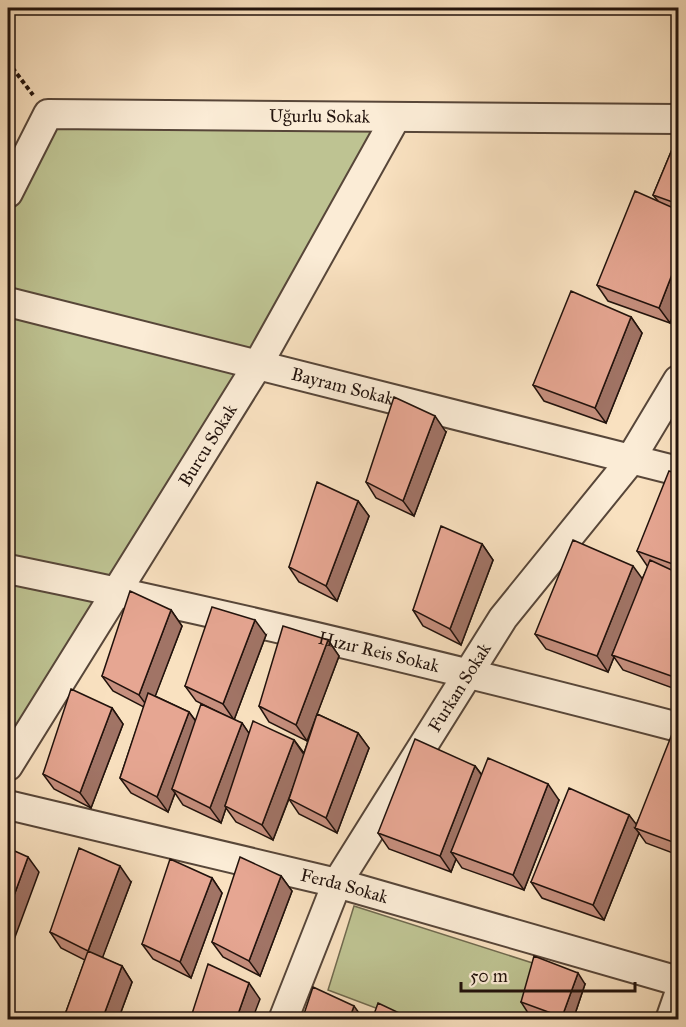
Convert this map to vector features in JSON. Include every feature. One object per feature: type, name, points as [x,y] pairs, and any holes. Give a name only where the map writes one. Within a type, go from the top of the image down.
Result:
[{"type":"street","name":"Uğurlu Sokak","points":[[48,114],[678,119]]},
{"type":"street","points":[[8,193],[48,114]]},
{"type":"street","name":"Burcu Sokak","points":[[8,766],[257,366],[396,117]]},
{"type":"street","name":"Bayram Sokak","points":[[8,302],[678,471]]},
{"type":"street","name":"Furkan Sokak","points":[[283,1020],[337,883],[503,618],[632,458],[678,380]]},
{"type":"street","name":"Hızır Reis Sokak","points":[[8,569],[468,672],[678,727]]},
{"type":"street","name":"Ferda Sokak","points":[[8,805],[337,883],[678,981]]},
{"type":"street","points":[[670,1020],[678,997]]},
{"type":"path","points":[[8,62],[48,114]]},
{"type":"green space","points":[[48,114],[396,117],[8,766],[8,193]]},
{"type":"green space","points":[[354,906],[542,966],[526,1019],[405,1019],[328,990]]},
{"type":"building","points":[[678,135],[678,204],[653,195]]},
{"type":"building","points":[[635,191],[678,210],[678,259],[659,308],[597,285]]},
{"type":"building","points":[[571,291],[631,317],[595,408],[533,385]]},
{"type":"building","points":[[394,397],[435,416],[403,501],[366,482]]},
{"type":"building","points":[[669,471],[678,474],[678,566],[637,551]]},
{"type":"building","points":[[317,482],[358,501],[326,586],[289,567]]},
{"type":"building","points":[[441,526],[482,544],[450,629],[413,610]]},
{"type":"building","points":[[573,540],[633,566],[597,656],[535,634]]},
{"type":"building","points":[[650,560],[678,573],[678,666],[674,677],[612,655]]},
{"type":"building","points":[[130,591],[171,610],[139,695],[102,676]]},
{"type":"building","points":[[212,607],[255,620],[223,704],[185,686]]},
{"type":"building","points":[[283,626],[328,640],[296,725],[259,706]]},
{"type":"building","points":[[71,689],[112,708],[80,793],[43,774]]},
{"type":"building","points":[[148,693],[189,712],[157,797],[120,778]]},
{"type":"building","points":[[201,704],[242,723],[210,808],[172,789]]},
{"type":"building","points":[[317,714],[358,733],[326,818],[289,799]]},
{"type":"building","points":[[253,721],[294,740],[262,825],[225,806]]},
{"type":"building","points":[[672,734],[678,736],[678,844],[635,828]]},
{"type":"building","points":[[415,739],[475,766],[440,856],[378,833]]},
{"type":"building","points":[[488,758],[548,784],[513,875],[451,852]]},
{"type":"building","points":[[569,788],[629,815],[593,905],[531,882]]},
{"type":"building","points":[[8,848],[28,857],[8,912]]},
{"type":"building","points":[[79,848],[120,866],[88,951],[50,932]]},
{"type":"building","points":[[240,857],[281,876],[249,961],[212,942]]},
{"type":"building","points":[[170,859],[212,878],[180,962],[142,944]]},
{"type":"building","points":[[88,951],[122,966],[102,1020],[63,1020]]},
{"type":"building","points":[[534,956],[578,973],[562,1017],[521,1002]]},
{"type":"building","points":[[208,964],[249,983],[236,1020],[190,1020]]},
{"type":"building","points":[[313,987],[354,1006],[349,1020],[302,1020]]},
{"type":"building","points":[[378,1003],[414,1020],[372,1020]]}]
